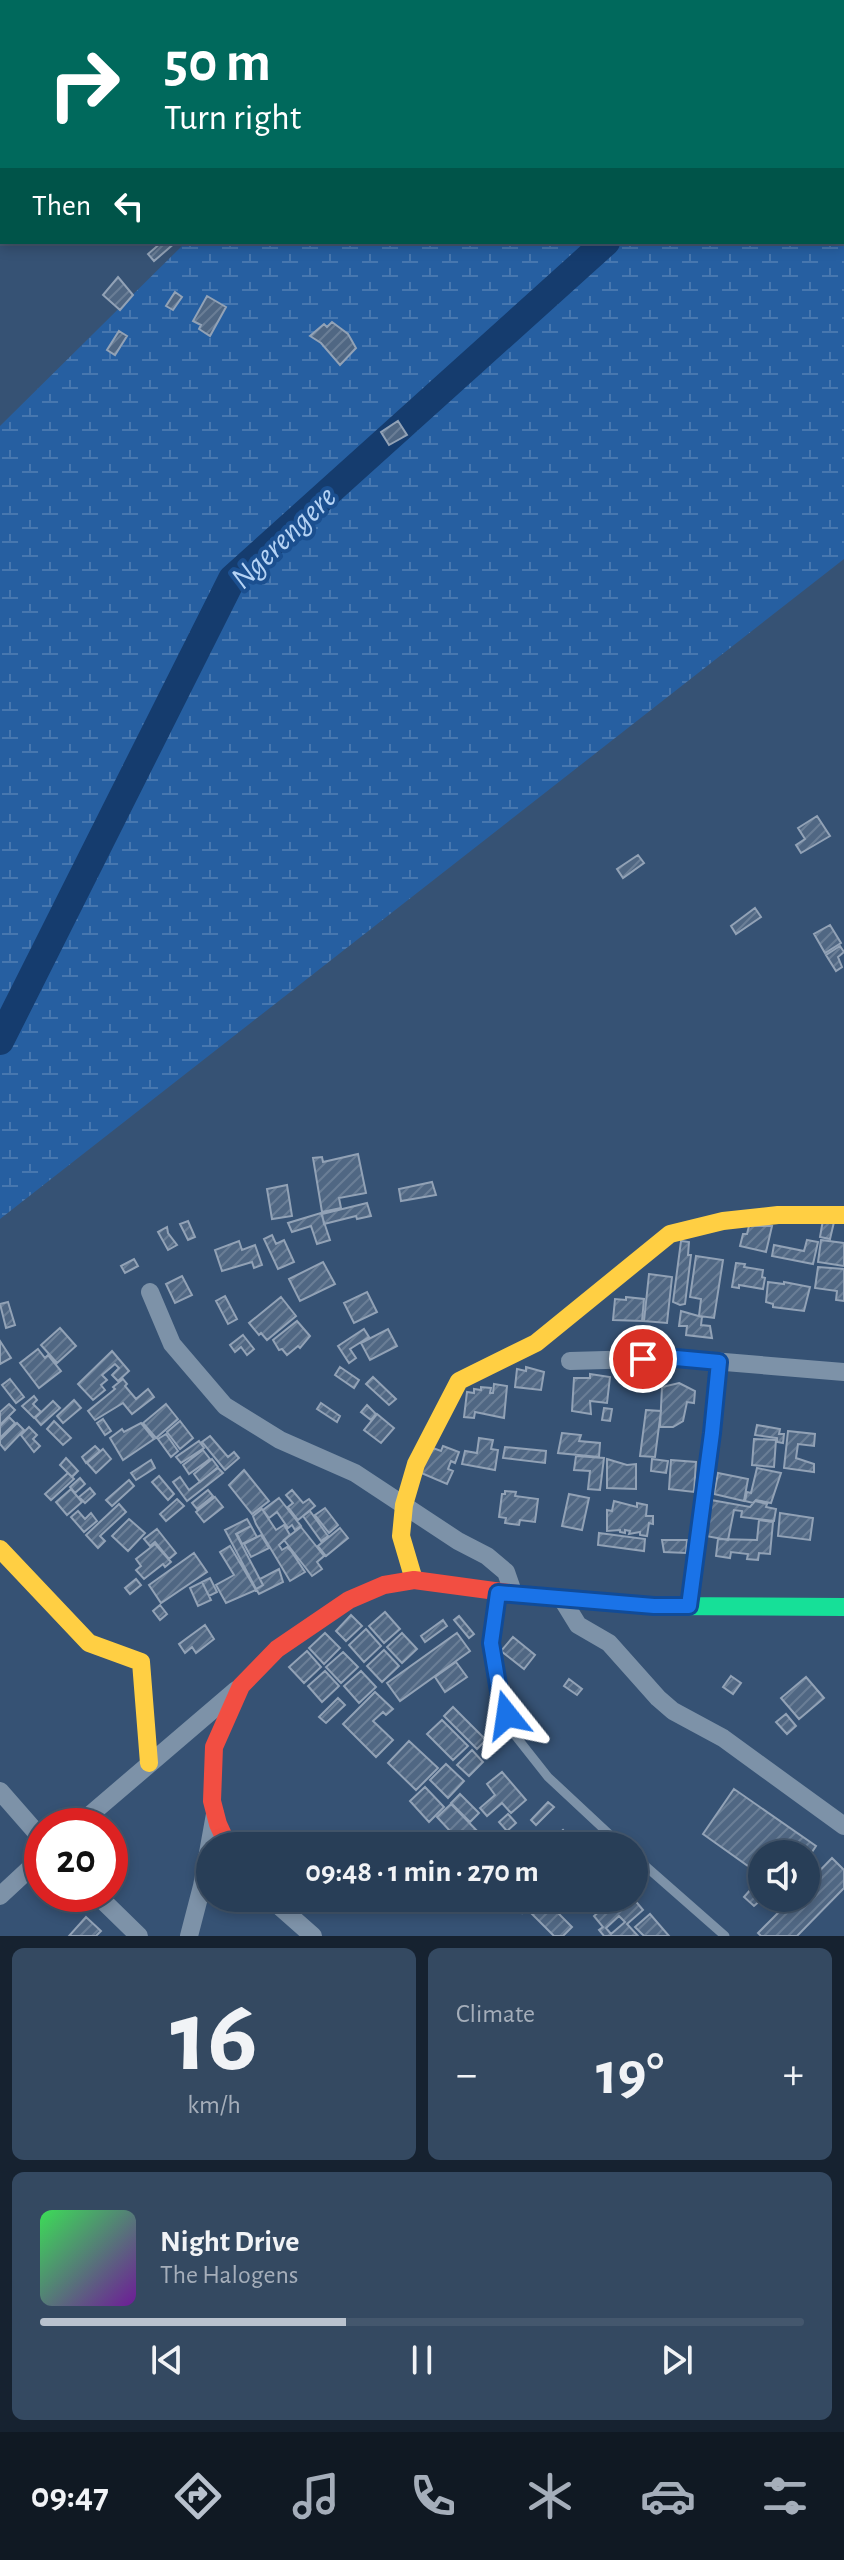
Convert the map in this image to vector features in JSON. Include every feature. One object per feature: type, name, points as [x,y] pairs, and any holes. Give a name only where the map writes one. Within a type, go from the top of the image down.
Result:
[{"type":"street","points":[[414,1580],[401,1536],[404,1505],[416,1464],[459,1381],[536,1343],[670,1234],[750,1218],[844,1215]]},
{"type":"street","points":[[150,1292],[172,1344],[225,1406],[280,1440],[355,1473],[497,1563],[506,1572],[506,1594]]},
{"type":"street","points":[[570,1361],[676,1358],[844,1372]]},
{"type":"street","points":[[689,1606],[719,1362]]},
{"type":"street","points":[[3,1552],[89,1643],[141,1662],[149,1763]]},
{"type":"street","points":[[98,1808],[241,1686],[277,1649],[349,1600],[384,1585],[414,1580],[506,1594],[654,1606],[844,1607]]},
{"type":"street","points":[[562,1599],[573,1620],[609,1643],[673,1711],[723,1738],[844,1826]]},
{"type":"street","points":[[222,1832],[212,1801],[214,1747],[241,1686]]},
{"type":"street","points":[[0,1791],[24,1818]]},
{"type":"street","points":[[189,1936],[215,1813]]},
{"type":"street","points":[[0,1896],[24,1874]]},
{"type":"street","points":[[114,1912],[139,1936]]},
{"type":"street","points":[[286,1912],[313,1936]]},
{"type":"lane","points":[[506,1594],[491,1643],[500,1697],[514,1734],[548,1777],[607,1832]]},
{"type":"lane","points":[[648,1868],[725,1936]]},
{"type":"green space","points":[[184,244],[844,244],[844,559],[0,1219],[0,426]]},
{"type":"building","points":[[160,244],[174,244],[154,261],[148,254]]},
{"type":"building","points":[[118,277],[133,295],[120,310],[103,295]]},
{"type":"building","points":[[175,292],[182,297],[173,310],[166,306]]},
{"type":"building","points":[[207,296],[226,307],[210,336],[193,321]]},
{"type":"building","points":[[332,322],[348,334],[356,348],[340,365],[321,343],[310,336],[324,324],[327,327]]},
{"type":"building","points":[[119,331],[127,336],[115,355],[107,350]]},
{"type":"building","points":[[398,421],[407,435],[389,445],[381,432]]},
{"type":"building","points":[[817,816],[830,836],[801,853],[796,845],[805,839],[798,828]]},
{"type":"building","points":[[638,855],[644,863],[623,878],[617,869]]},
{"type":"building","points":[[755,908],[761,917],[736,934],[731,926]]},
{"type":"building","points":[[830,925],[841,943],[825,953],[814,934]]},
{"type":"building","points":[[840,946],[844,952],[838,957],[842,967],[836,971],[826,955]]},
{"type":"building","points":[[358,1154],[366,1193],[339,1198],[341,1208],[322,1212],[313,1158],[322,1157],[323,1162]]},
{"type":"building","points":[[432,1182],[436,1195],[401,1201],[399,1189]]},
{"type":"building","points":[[287,1185],[292,1216],[272,1219],[267,1189]]},
{"type":"building","points":[[367,1203],[371,1216],[357,1219],[356,1216],[324,1224],[322,1214]]},
{"type":"building","points":[[321,1213],[330,1240],[317,1244],[311,1226],[292,1232],[288,1223]]},
{"type":"building","points":[[823,1220],[834,1222],[830,1239],[820,1237]]},
{"type":"building","points":[[188,1221],[195,1237],[188,1240],[180,1224]]},
{"type":"building","points":[[749,1226],[772,1226],[766,1252],[740,1246]]},
{"type":"building","points":[[167,1227],[177,1245],[168,1250],[158,1232]]},
{"type":"building","points":[[272,1235],[276,1244],[284,1240],[294,1262],[278,1269],[264,1239]]},
{"type":"building","points":[[807,1240],[818,1242],[813,1264],[772,1256],[774,1245],[804,1251]]},
{"type":"building","points":[[821,1240],[844,1243],[844,1266],[818,1262]]},
{"type":"building","points":[[239,1241],[242,1250],[255,1245],[262,1265],[254,1268],[252,1262],[222,1271],[215,1250]]},
{"type":"building","points":[[681,1241],[689,1242],[688,1255],[691,1255],[685,1304],[680,1305],[673,1302]]},
{"type":"building","points":[[696,1256],[723,1260],[714,1318],[699,1316],[701,1299],[690,1297]]},
{"type":"building","points":[[134,1259],[138,1266],[125,1273],[121,1266]]},
{"type":"building","points":[[323,1262],[335,1284],[300,1301],[289,1279]]},
{"type":"building","points":[[736,1263],[763,1270],[763,1289],[739,1285],[739,1288],[732,1287]]},
{"type":"building","points":[[818,1267],[844,1269],[844,1301],[836,1300],[837,1291],[815,1288]]},
{"type":"building","points":[[649,1274],[672,1277],[667,1323],[644,1321]]},
{"type":"building","points":[[182,1276],[192,1295],[175,1303],[166,1284]]},
{"type":"building","points":[[768,1282],[810,1287],[804,1311],[773,1307],[773,1304],[766,1302]]},
{"type":"building","points":[[367,1292],[377,1312],[354,1323],[344,1303]]},
{"type":"building","points":[[225,1296],[237,1319],[228,1324],[216,1301]]},
{"type":"building","points":[[281,1297],[296,1316],[267,1340],[249,1323]]},
{"type":"building","points":[[626,1297],[644,1299],[642,1321],[613,1320],[615,1299],[626,1300]]},
{"type":"building","points":[[8,1302],[15,1325],[6,1328],[0,1304]]},
{"type":"building","points":[[681,1311],[702,1317],[701,1325],[710,1326],[712,1338],[686,1335],[687,1326],[679,1326]]},
{"type":"building","points":[[297,1321],[310,1336],[300,1348],[298,1346],[287,1355],[282,1349],[279,1350],[273,1340]]},
{"type":"building","points":[[60,1328],[76,1346],[57,1363],[41,1345]]},
{"type":"building","points":[[364,1329],[369,1337],[350,1349],[356,1358],[349,1363],[338,1346]]},
{"type":"building","points":[[388,1329],[397,1346],[370,1360],[361,1343]]},
{"type":"building","points":[[243,1335],[254,1349],[247,1355],[241,1347],[235,1352],[230,1345]]},
{"type":"building","points":[[0,1341],[11,1358],[0,1364]]},
{"type":"building","points":[[38,1349],[45,1358],[48,1355],[61,1371],[39,1388],[20,1363]]},
{"type":"building","points":[[112,1351],[129,1371],[118,1381],[112,1375],[119,1368],[115,1364],[102,1375],[107,1380],[101,1385],[105,1390],[93,1400],[78,1384]]},
{"type":"building","points":[[340,1367],[359,1380],[354,1388],[335,1375]]},
{"type":"building","points":[[526,1367],[544,1372],[541,1390],[515,1387],[517,1369],[526,1371]]},
{"type":"building","points":[[590,1374],[610,1377],[607,1403],[590,1401],[591,1414],[572,1411],[574,1378],[590,1378]]},
{"type":"building","points":[[373,1377],[396,1399],[389,1405],[366,1384]]},
{"type":"building","points":[[10,1379],[24,1397],[16,1403],[2,1385]]},
{"type":"building","points":[[123,1379],[136,1399],[148,1389],[154,1397],[132,1414],[123,1403],[95,1420],[88,1411]]},
{"type":"building","points":[[679,1383],[695,1391],[694,1403],[687,1402],[683,1421],[673,1427],[660,1427],[662,1387]]},
{"type":"building","points":[[494,1384],[507,1386],[504,1418],[475,1412],[474,1418],[464,1417],[467,1392],[474,1393],[474,1389],[481,1390],[481,1387],[491,1388],[490,1393],[493,1393]]},
{"type":"building","points":[[34,1396],[37,1400],[33,1404],[41,1412],[34,1418],[22,1406]]},
{"type":"building","points":[[74,1400],[81,1408],[63,1423],[57,1416]]},
{"type":"building","points":[[53,1401],[60,1408],[41,1425],[35,1418]]},
{"type":"building","points":[[321,1403],[340,1416],[337,1422],[317,1409]]},
{"type":"building","points":[[9,1404],[15,1410],[0,1425],[0,1412]]},
{"type":"building","points":[[166,1404],[178,1419],[156,1438],[143,1423]]},
{"type":"building","points":[[367,1405],[376,1414],[371,1420],[361,1412]]},
{"type":"building","points":[[604,1408],[612,1409],[610,1421],[602,1420]]},
{"type":"building","points":[[646,1410],[661,1411],[655,1457],[640,1456]]},
{"type":"building","points":[[377,1414],[394,1428],[381,1443],[364,1430]]},
{"type":"building","points":[[9,1417],[15,1423],[0,1438],[0,1426]]},
{"type":"building","points":[[103,1419],[111,1431],[105,1435],[97,1423]]},
{"type":"building","points":[[54,1421],[71,1438],[63,1445],[47,1429]]},
{"type":"building","points":[[180,1421],[193,1438],[180,1449],[167,1432]]},
{"type":"building","points":[[17,1423],[24,1430],[5,1450],[0,1440]]},
{"type":"building","points":[[141,1423],[154,1439],[123,1460],[110,1438],[122,1429],[124,1432]]},
{"type":"building","points":[[757,1425],[780,1429],[779,1434],[784,1434],[783,1443],[777,1442],[777,1438],[755,1435]]},
{"type":"building","points":[[29,1427],[37,1435],[33,1439],[40,1446],[34,1452],[21,1435]]},
{"type":"building","points":[[788,1431],[815,1434],[814,1446],[798,1444],[796,1458],[814,1464],[814,1472],[784,1468]]},
{"type":"building","points":[[562,1433],[581,1435],[579,1441],[600,1443],[599,1457],[558,1453]]},
{"type":"building","points":[[166,1434],[178,1451],[171,1457],[158,1439]]},
{"type":"building","points":[[210,1436],[228,1457],[234,1452],[239,1458],[225,1470],[202,1442]]},
{"type":"building","points":[[479,1438],[493,1440],[491,1449],[498,1450],[495,1470],[462,1464],[465,1451],[477,1453]]},
{"type":"building","points":[[754,1439],[776,1440],[774,1467],[752,1465]]},
{"type":"building","points":[[199,1441],[204,1448],[181,1463],[176,1457]]},
{"type":"building","points":[[95,1446],[100,1451],[86,1463],[82,1457]]},
{"type":"building","points":[[443,1446],[459,1452],[455,1463],[451,1461],[448,1469],[453,1471],[447,1484],[419,1472],[433,1448],[441,1451]]},
{"type":"building","points":[[505,1447],[546,1451],[545,1463],[503,1458]]},
{"type":"building","points":[[103,1449],[111,1459],[96,1473],[87,1463]]},
{"type":"building","points":[[203,1450],[210,1459],[189,1474],[183,1465]]},
{"type":"building","points":[[576,1456],[604,1458],[600,1490],[588,1489],[590,1471],[574,1470]]},
{"type":"building","points":[[66,1458],[78,1471],[72,1477],[60,1465]]},
{"type":"building","points":[[212,1459],[218,1467],[200,1482],[194,1474]]},
{"type":"building","points":[[607,1459],[627,1465],[636,1464],[636,1489],[607,1488]]},
{"type":"building","points":[[652,1459],[668,1461],[666,1473],[651,1471]]},
{"type":"building","points":[[151,1460],[155,1468],[136,1480],[131,1473]]},
{"type":"building","points":[[671,1460],[696,1462],[694,1492],[669,1489]]},
{"type":"building","points":[[218,1468],[223,1473],[187,1501],[173,1482],[180,1477],[189,1490]]},
{"type":"building","points":[[757,1468],[781,1473],[771,1503],[745,1501],[747,1492],[751,1493]]},
{"type":"building","points":[[244,1470],[269,1501],[252,1514],[229,1485]]},
{"type":"building","points":[[68,1473],[74,1479],[51,1500],[45,1494]]},
{"type":"building","points":[[718,1473],[748,1479],[744,1501],[714,1494]]},
{"type":"building","points":[[159,1476],[174,1494],[168,1500],[152,1482]]},
{"type":"building","points":[[80,1478],[85,1484],[75,1493],[70,1487]]},
{"type":"building","points":[[129,1480],[134,1486],[112,1506],[106,1500]]},
{"type":"building","points":[[90,1488],[95,1494],[85,1503],[79,1497]]},
{"type":"building","points":[[71,1489],[82,1502],[67,1515],[56,1502]]},
{"type":"building","points":[[208,1490],[213,1496],[197,1509],[192,1503]]},
{"type":"building","points":[[292,1490],[303,1503],[309,1499],[315,1506],[298,1520],[288,1507],[293,1503],[286,1495]]},
{"type":"building","points":[[505,1491],[516,1492],[515,1496],[538,1499],[535,1522],[520,1520],[519,1525],[505,1523],[506,1518],[499,1517]]},
{"type":"building","points":[[569,1494],[589,1498],[582,1530],[562,1526]]},
{"type":"building","points":[[215,1497],[223,1507],[204,1522],[196,1512]]},
{"type":"building","points":[[279,1498],[301,1526],[295,1530],[292,1525],[288,1528],[277,1512],[269,1518],[263,1510]]},
{"type":"building","points":[[177,1499],[184,1506],[166,1521],[160,1514]]},
{"type":"building","points":[[711,1500],[750,1507],[755,1501],[767,1504],[766,1507],[776,1509],[774,1521],[741,1517],[742,1511],[734,1510],[728,1540],[706,1536]]},
{"type":"building","points":[[614,1501],[637,1507],[637,1503],[647,1505],[646,1516],[653,1516],[653,1524],[649,1523],[647,1536],[640,1535],[640,1532],[629,1534],[630,1531],[625,1530],[625,1533],[620,1530],[607,1531],[607,1510],[612,1511]]},
{"type":"building","points":[[119,1504],[126,1512],[100,1536],[105,1541],[98,1548],[86,1535]]},
{"type":"building","points":[[325,1508],[338,1525],[329,1533],[315,1515]]},
{"type":"building","points":[[262,1509],[276,1530],[284,1525],[290,1535],[279,1545],[282,1550],[287,1547],[291,1551],[305,1572],[290,1581],[256,1524],[253,1516]]},
{"type":"building","points":[[78,1511],[85,1519],[91,1513],[97,1521],[84,1532],[71,1517]]},
{"type":"building","points":[[310,1511],[328,1536],[321,1541],[303,1516]]},
{"type":"building","points":[[780,1513],[813,1518],[810,1540],[778,1536]]},
{"type":"building","points":[[129,1519],[145,1533],[128,1551],[112,1536]]},
{"type":"building","points":[[247,1519],[251,1526],[236,1534],[263,1585],[256,1589],[225,1530]]},
{"type":"building","points":[[759,1520],[773,1522],[770,1554],[759,1553],[758,1560],[747,1559],[748,1554],[731,1552],[730,1558],[716,1556],[718,1539],[757,1540]]},
{"type":"building","points":[[251,1526],[257,1537],[242,1544],[237,1534]]},
{"type":"building","points":[[301,1527],[324,1556],[317,1562],[322,1569],[312,1576],[284,1540]]},
{"type":"building","points":[[340,1528],[348,1538],[326,1556],[318,1546]]},
{"type":"building","points":[[157,1529],[176,1553],[169,1559],[155,1542],[150,1546],[144,1539]]},
{"type":"building","points":[[599,1533],[645,1539],[644,1551],[598,1545]]},
{"type":"building","points":[[261,1535],[269,1548],[251,1557],[244,1544]]},
{"type":"building","points":[[662,1540],[687,1540],[686,1553],[664,1552]]},
{"type":"building","points":[[155,1544],[171,1562],[165,1567],[163,1564],[144,1579],[136,1570],[141,1566],[136,1559]]},
{"type":"building","points":[[230,1546],[256,1590],[226,1603],[216,1585],[234,1575],[220,1552]]},
{"type":"building","points":[[194,1553],[207,1572],[161,1603],[149,1585]]},
{"type":"building","points":[[279,1569],[283,1582],[259,1594],[256,1589],[263,1585],[260,1579]]},
{"type":"building","points":[[210,1578],[217,1592],[209,1596],[202,1582]]},
{"type":"building","points":[[136,1579],[141,1585],[130,1594],[125,1588]]},
{"type":"building","points":[[202,1582],[211,1600],[198,1606],[190,1588]]},
{"type":"building","points":[[160,1605],[167,1614],[160,1620],[153,1611]]},
{"type":"building","points":[[385,1612],[400,1629],[384,1643],[369,1626]]},
{"type":"building","points":[[351,1615],[362,1626],[346,1641],[336,1631]]},
{"type":"building","points":[[459,1616],[474,1634],[469,1638],[454,1620]]},
{"type":"building","points":[[443,1620],[447,1626],[425,1642],[421,1636]]},
{"type":"building","points":[[205,1625],[214,1639],[196,1653],[192,1647],[185,1653],[179,1644]]},
{"type":"building","points":[[366,1629],[381,1646],[364,1662],[349,1645]]},
{"type":"building","points":[[325,1633],[340,1648],[324,1664],[309,1648]]},
{"type":"building","points":[[402,1633],[417,1649],[402,1663],[387,1647]]},
{"type":"building","points":[[457,1633],[470,1651],[400,1701],[387,1683]]},
{"type":"building","points":[[513,1637],[535,1655],[524,1669],[501,1651]]},
{"type":"building","points":[[384,1650],[399,1666],[382,1682],[367,1666]]},
{"type":"building","points":[[307,1651],[321,1667],[304,1683],[289,1667]]},
{"type":"building","points":[[343,1652],[358,1667],[341,1683],[326,1667]]},
{"type":"building","points":[[456,1662],[467,1677],[445,1692],[435,1677]]},
{"type":"building","points":[[325,1671],[339,1686],[322,1702],[308,1686]]},
{"type":"building","points":[[361,1671],[376,1687],[359,1703],[344,1686]]},
{"type":"building","points":[[731,1676],[741,1683],[733,1694],[723,1687]]},
{"type":"building","points":[[806,1677],[824,1698],[799,1719],[781,1698]]},
{"type":"building","points":[[569,1679],[582,1689],[577,1695],[564,1686]]},
{"type":"building","points":[[375,1692],[393,1709],[386,1715],[383,1712],[373,1721],[393,1740],[376,1757],[343,1724]]},
{"type":"building","points":[[338,1698],[345,1705],[326,1723],[319,1717]]},
{"type":"building","points":[[453,1707],[486,1740],[477,1749],[444,1716]]},
{"type":"building","points":[[786,1714],[796,1726],[787,1734],[776,1722]]},
{"type":"building","points":[[442,1720],[468,1746],[453,1760],[427,1734]]},
{"type":"building","points":[[409,1741],[438,1768],[416,1790],[388,1763]]},
{"type":"building","points":[[472,1750],[483,1762],[469,1776],[457,1765]]},
{"type":"building","points":[[446,1764],[464,1781],[448,1798],[430,1780]]},
{"type":"building","points":[[502,1772],[526,1800],[511,1813],[502,1803],[487,1816],[480,1808],[495,1795],[487,1784]]},
{"type":"building","points":[[425,1787],[444,1807],[429,1822],[410,1801]]},
{"type":"building","points":[[734,1789],[807,1840],[748,1840],[748,1866],[703,1834]]},
{"type":"building","points":[[460,1794],[479,1813],[470,1822],[451,1803]]},
{"type":"building","points":[[548,1802],[554,1807],[536,1825],[531,1820]]},
{"type":"building","points":[[451,1804],[478,1832],[451,1832],[437,1817]]},
{"type":"building","points":[[508,1814],[516,1823],[507,1831],[499,1822]]},
{"type":"building","points":[[832,1858],[844,1870],[844,1888],[797,1936],[761,1936],[758,1933],[779,1912],[820,1912],[820,1870]]},
{"type":"building","points":[[530,1912],[557,1912],[572,1927],[563,1936],[554,1936]]},
{"type":"building","points":[[599,1912],[641,1912],[627,1924],[638,1936],[604,1936],[599,1930],[603,1927],[594,1916]],"holes":[[[619,1916],[625,1922],[611,1934],[606,1928]]]},
{"type":"building","points":[[650,1914],[669,1936],[644,1936],[635,1927]]},
{"type":"building","points":[[86,1917],[101,1931],[96,1936],[69,1936]]},
{"type":"waterway","name":"Ngerengere","points":[[0,1041],[232,579],[604,244]]},
{"type":"traffic: fast","points":[[532,1596],[654,1606],[844,1607]]},
{"type":"traffic: slow","points":[[414,1580],[401,1536],[404,1505],[416,1464],[459,1381],[536,1343],[670,1234],[723,1221],[778,1215],[844,1215]]},
{"type":"traffic: slow","points":[[0,1549],[89,1643],[141,1662],[149,1763]]},
{"type":"traffic: jam","points":[[222,1832],[212,1801],[214,1747],[241,1686],[277,1649],[349,1600],[384,1585],[414,1580],[532,1596]]},
{"type":"route","points":[[507,1715],[500,1697],[491,1643],[498,1593],[689,1606],[719,1362],[643,1359]]}]
